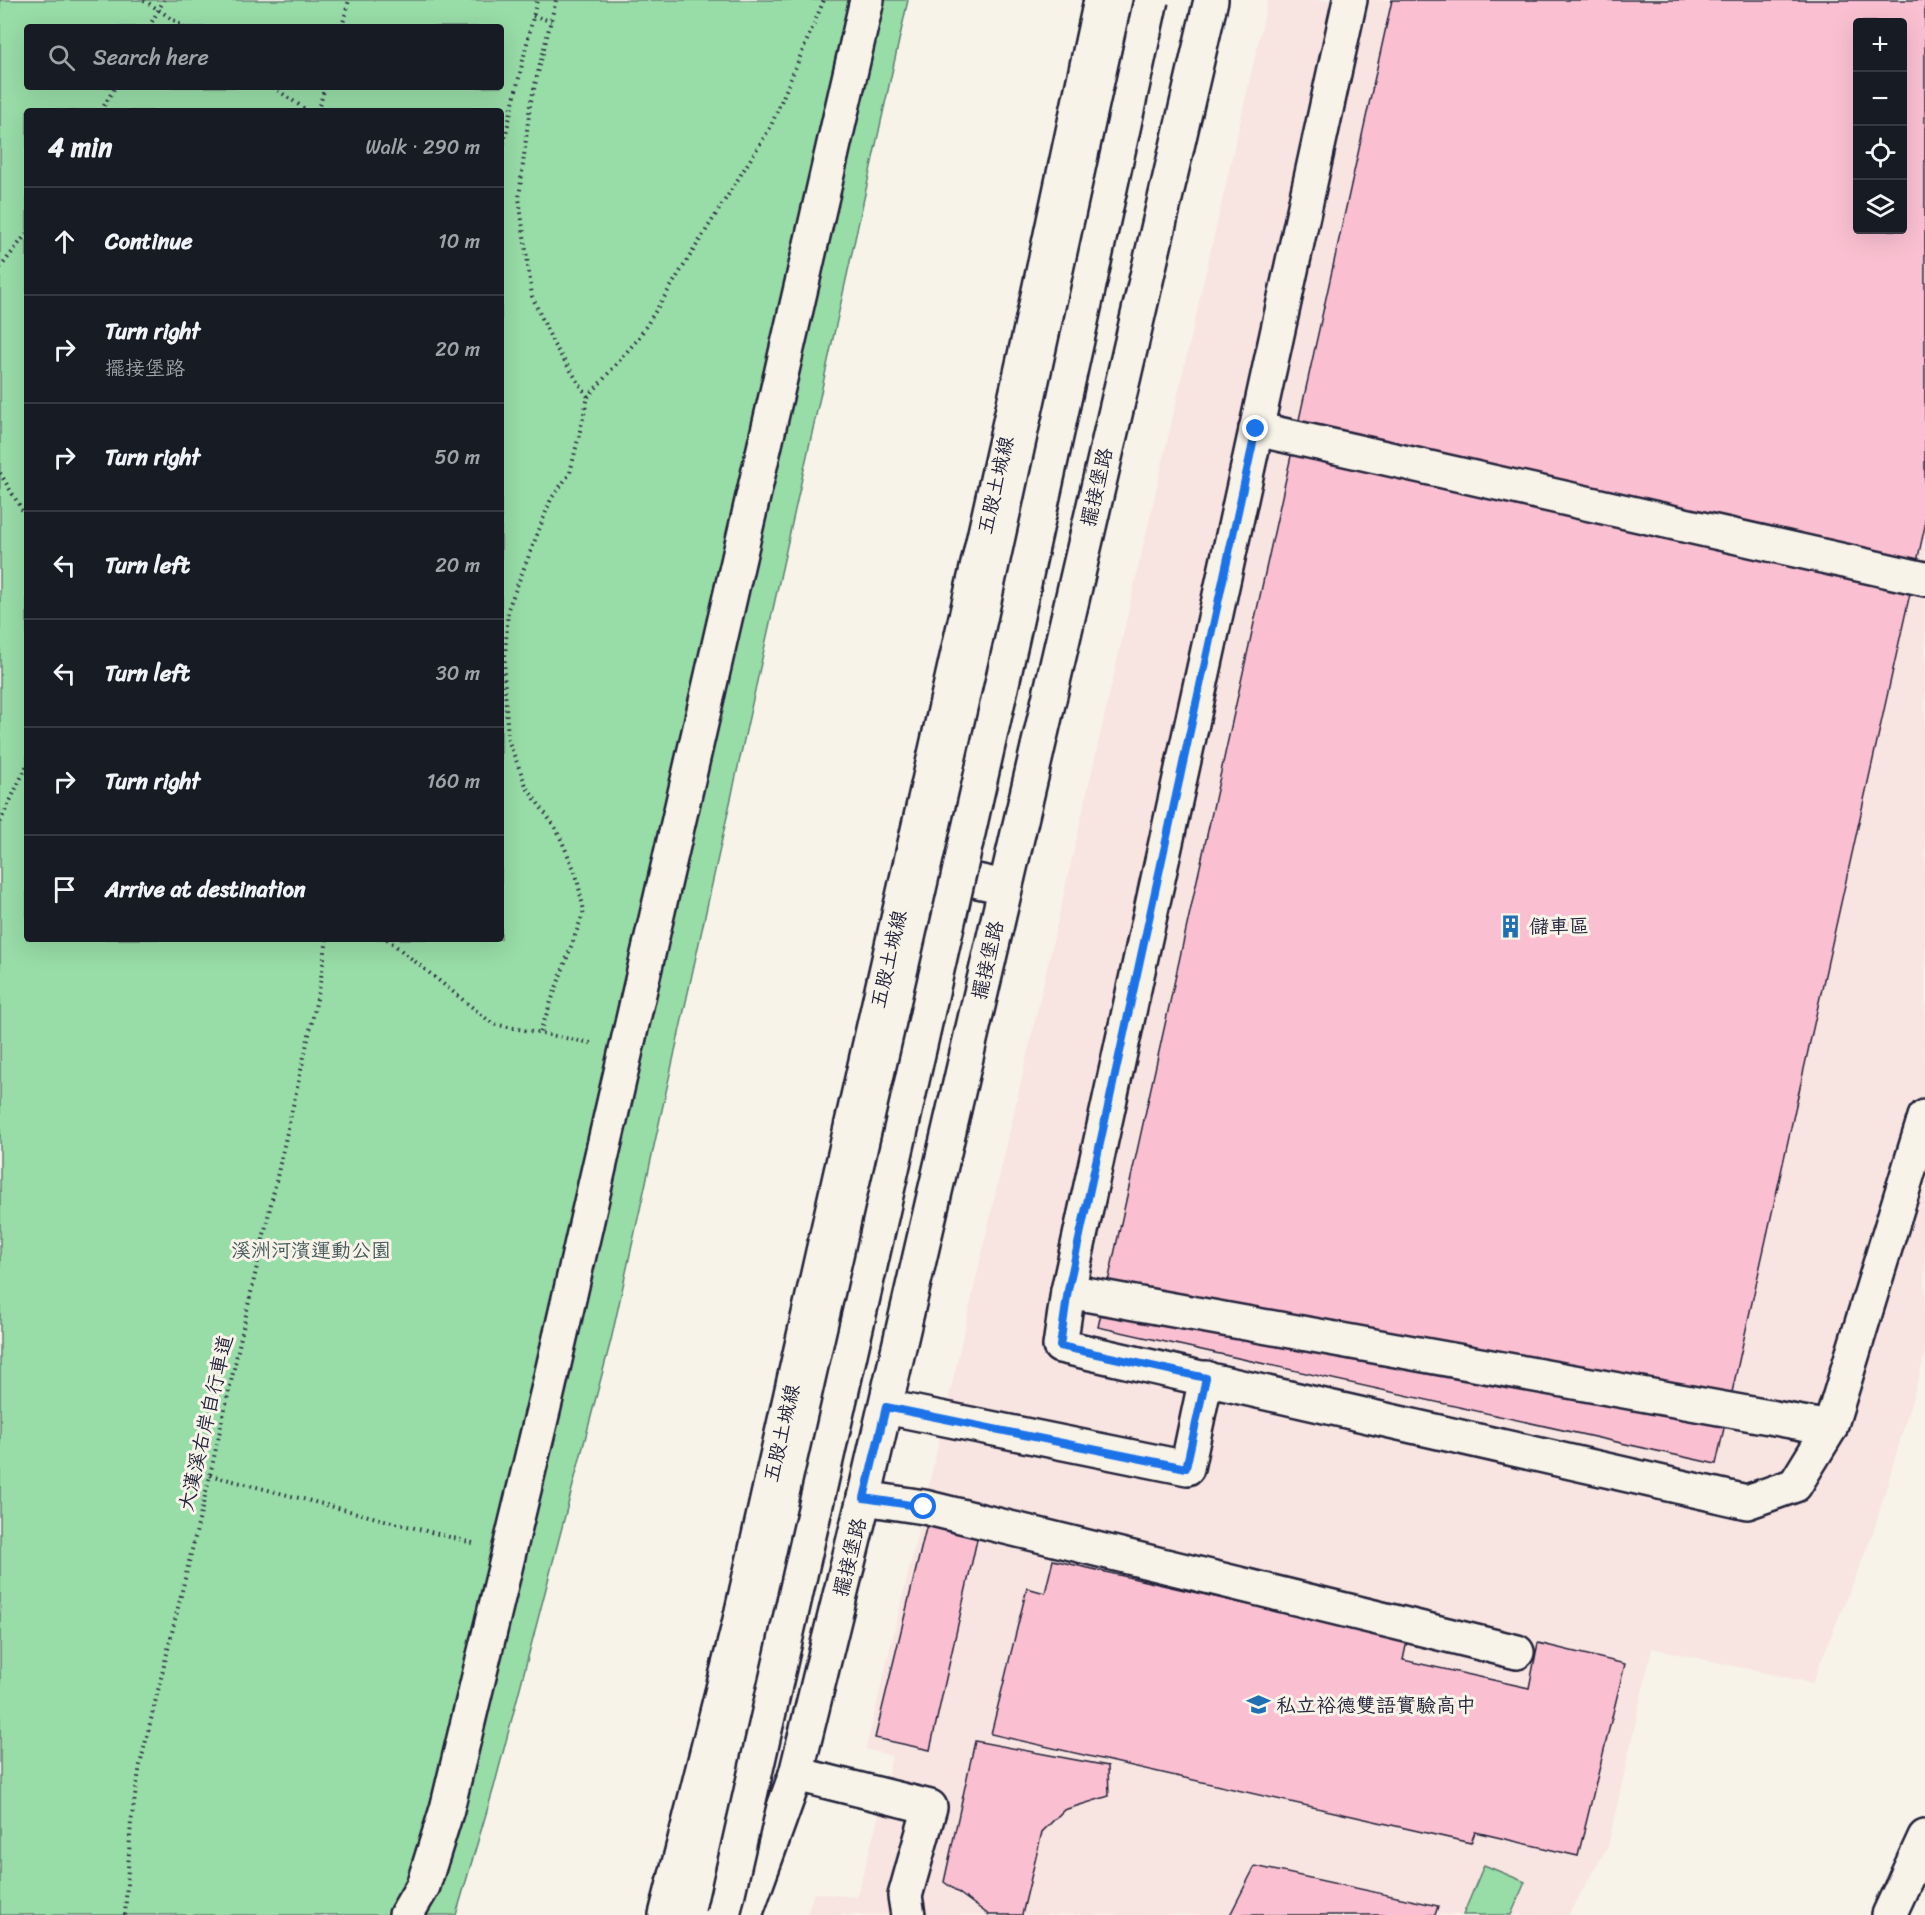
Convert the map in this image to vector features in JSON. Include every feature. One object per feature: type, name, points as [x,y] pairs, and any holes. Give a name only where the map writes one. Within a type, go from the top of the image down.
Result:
[{"type":"main road","points":[[406,1915],[423,1886],[447,1809],[540,1425],[867,0]]},
{"type":"main road","name":"五股土城線","points":[[666,1915],[738,1629],[1030,333],[1101,0]]},
{"type":"main road","points":[[697,1915],[739,1751],[977,697],[1127,0]]},
{"type":"main road","points":[[723,1915],[1012,639],[1151,0]]},
{"type":"main road","name":"擺接堡路","points":[[746,1915],[796,1774],[864,1498],[1211,0]]},
{"type":"main road","points":[[1350,0],[1068,1290],[1060,1346],[1747,1502],[1795,1485],[1830,1428],[1925,1117]]},
{"type":"main road","points":[[1256,429],[1925,579]]},
{"type":"main road","points":[[936,872],[1005,887]]},
{"type":"main road","points":[[1068,1290],[1830,1428]]},
{"type":"main road","points":[[886,1407],[1186,1468],[1206,1378]]},
{"type":"main road","points":[[864,1498],[924,1507],[1517,1652]]},
{"type":"main road","points":[[796,1774],[930,1807],[905,1896],[908,1915]]},
{"type":"main road","points":[[1889,1915],[1925,1837]]},
{"type":"path","points":[[144,0],[180,24]]},
{"type":"path","points":[[151,24],[164,0]]},
{"type":"path","points":[[343,24],[349,0]]},
{"type":"path","points":[[504,142],[537,0]]},
{"type":"path","points":[[556,0],[530,105],[519,198],[532,296],[554,345],[588,397]]},
{"type":"path","points":[[540,1032],[584,911],[576,874],[557,830],[527,788],[508,740],[504,673],[508,609],[551,500],[570,473],[588,397],[638,339],[770,128],[824,0]]},
{"type":"path","points":[[533,16],[551,21]]},
{"type":"path","points":[[103,108],[113,90]]},
{"type":"path","points":[[277,90],[304,108]]},
{"type":"path","points":[[319,108],[324,90]]},
{"type":"path","points":[[0,268],[24,237]]},
{"type":"path","points":[[0,473],[24,513]]},
{"type":"path","points":[[0,822],[24,771]]},
{"type":"path","name":"大漢溪右岸自行車道","points":[[125,1915],[131,1822],[141,1765],[210,1474],[319,990],[327,942]]},
{"type":"path","points":[[391,942],[493,1024],[599,1045]]},
{"type":"path","points":[[210,1474],[483,1546]]},
{"type":"shaded area","points":[[1268,0],[1925,0],[1925,1355],[1873,1533],[1812,1683],[1652,1648],[1608,1846],[1568,1915],[807,1915],[814,1893],[857,1897],[884,1796],[892,1756],[866,1749],[924,1507]]},
{"type":"green space","name":"溪洲河濱運動公園","points":[[0,0],[908,0],[611,1340],[494,1787],[456,1915],[0,1915]]},
{"type":"green space","points":[[1484,1865],[1525,1882],[1511,1915],[1463,1915]]},
{"type":"building","name":"儲車區","points":[[1392,0],[1925,0],[1925,526],[1716,1464],[1098,1327]]},
{"type":"building","points":[[927,1524],[978,1535],[930,1750],[875,1738]]},
{"type":"building","points":[[1053,1560],[1407,1641],[1403,1660],[1529,1688],[1538,1643],[1625,1664],[1578,1856],[1475,1832],[1471,1843],[991,1734],[1027,1588],[1045,1593]]},
{"type":"building","points":[[975,1741],[1108,1766],[1109,1796],[1064,1810],[1042,1832],[1022,1915],[989,1915],[944,1882]]},
{"type":"building","points":[[1255,1866],[1438,1906],[1435,1915],[1230,1915]]},
{"type":"place","name":"儲車區","points":[[1511,926]]},
{"type":"place","name":"私立裕德雙語實驗高中","points":[[1258,1705]]},
{"type":"route","points":[[924,1507],[864,1498],[886,1407],[1186,1468],[1206,1378],[1060,1346],[1068,1290],[1256,429]]}]
